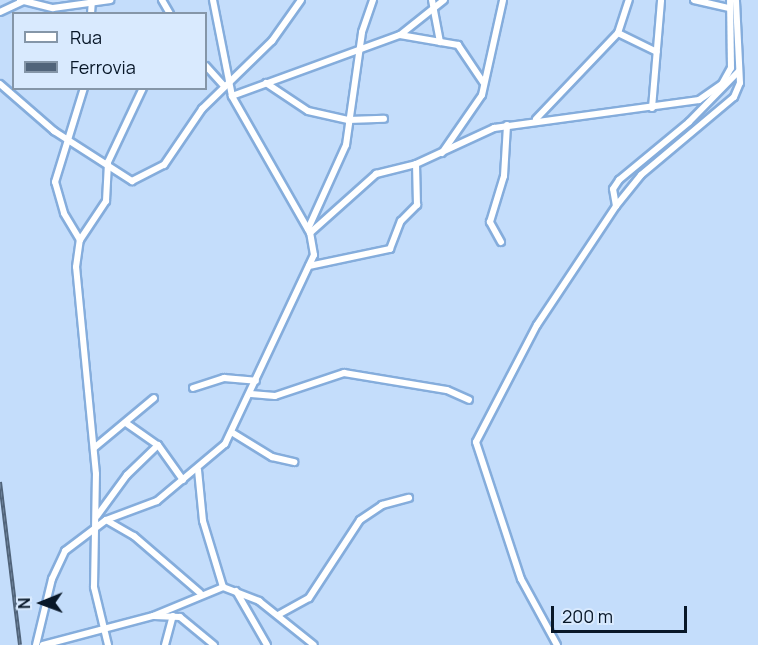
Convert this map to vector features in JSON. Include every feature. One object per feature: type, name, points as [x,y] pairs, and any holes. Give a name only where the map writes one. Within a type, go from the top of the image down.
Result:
[{"type":"street","points":[[20,0],[53,8],[110,0]]},
{"type":"street","points":[[0,12],[26,0]]},
{"type":"street","points":[[213,0],[212,12],[225,85]]},
{"type":"street","points":[[0,84],[67,138],[108,162],[132,181],[164,165],[225,85],[272,41],[301,0]]},
{"type":"street","points":[[309,231],[346,145],[358,50],[373,0]]},
{"type":"street","points":[[432,0],[440,42]]},
{"type":"street","points":[[232,96],[400,35],[444,0]]},
{"type":"street","points":[[441,154],[481,99],[483,81],[503,0]]},
{"type":"street","points":[[536,119],[618,33],[629,0]]},
{"type":"street","points":[[652,108],[661,0]]},
{"type":"street","points":[[694,0],[728,8]]},
{"type":"street","points":[[309,231],[376,174],[416,164],[507,125],[536,119],[652,108],[699,100],[722,84],[730,68],[728,8],[730,0]]},
{"type":"street","points":[[557,645],[521,579],[476,442],[537,325],[616,206],[641,175],[730,102],[739,71],[736,0]]},
{"type":"street","points":[[207,17],[212,12]]},
{"type":"street","points":[[618,33],[657,52]]},
{"type":"street","points":[[400,35],[458,45],[483,81]]},
{"type":"street","points":[[36,645],[58,562],[97,525],[147,507],[198,470],[233,433],[314,255],[309,231],[232,96],[225,85],[207,67]]},
{"type":"street","points":[[616,206],[614,189],[619,180],[689,122],[739,71]]},
{"type":"street","points":[[266,83],[301,108],[348,120],[384,119]]},
{"type":"street","points":[[80,240],[64,213],[55,182],[83,90]]},
{"type":"street","points":[[108,645],[101,627],[94,587],[97,516],[94,448],[77,294],[80,240],[106,201],[108,162],[142,90]]},
{"type":"street","points":[[501,242],[490,222],[504,176],[507,125]]},
{"type":"street","points":[[309,266],[390,249],[401,221],[417,205],[416,164]]},
{"type":"street","points":[[251,394],[275,396],[344,373],[430,387],[469,400]]},
{"type":"street","points":[[193,388],[224,378],[256,381]]},
{"type":"street","points":[[94,448],[154,399]]},
{"type":"street","points":[[126,423],[158,445],[183,480]]},
{"type":"street","points":[[233,433],[272,457],[294,462]]},
{"type":"street","points":[[97,516],[127,475],[158,445]]},
{"type":"street","points":[[198,470],[203,521],[223,587]]},
{"type":"street","points":[[278,615],[309,598],[360,520],[382,505],[409,498]]},
{"type":"street","points":[[106,520],[135,536],[200,593]]},
{"type":"street","points":[[153,616],[200,593],[223,587],[236,591],[278,615],[314,645]]},
{"type":"street","points":[[236,591],[266,642],[256,645]]},
{"type":"street","points":[[43,645],[101,627],[153,616],[173,616],[192,624],[214,645]]},
{"type":"street","points":[[165,645],[173,616]]},
{"type":"railway","points":[[0,482],[20,645]]}]
